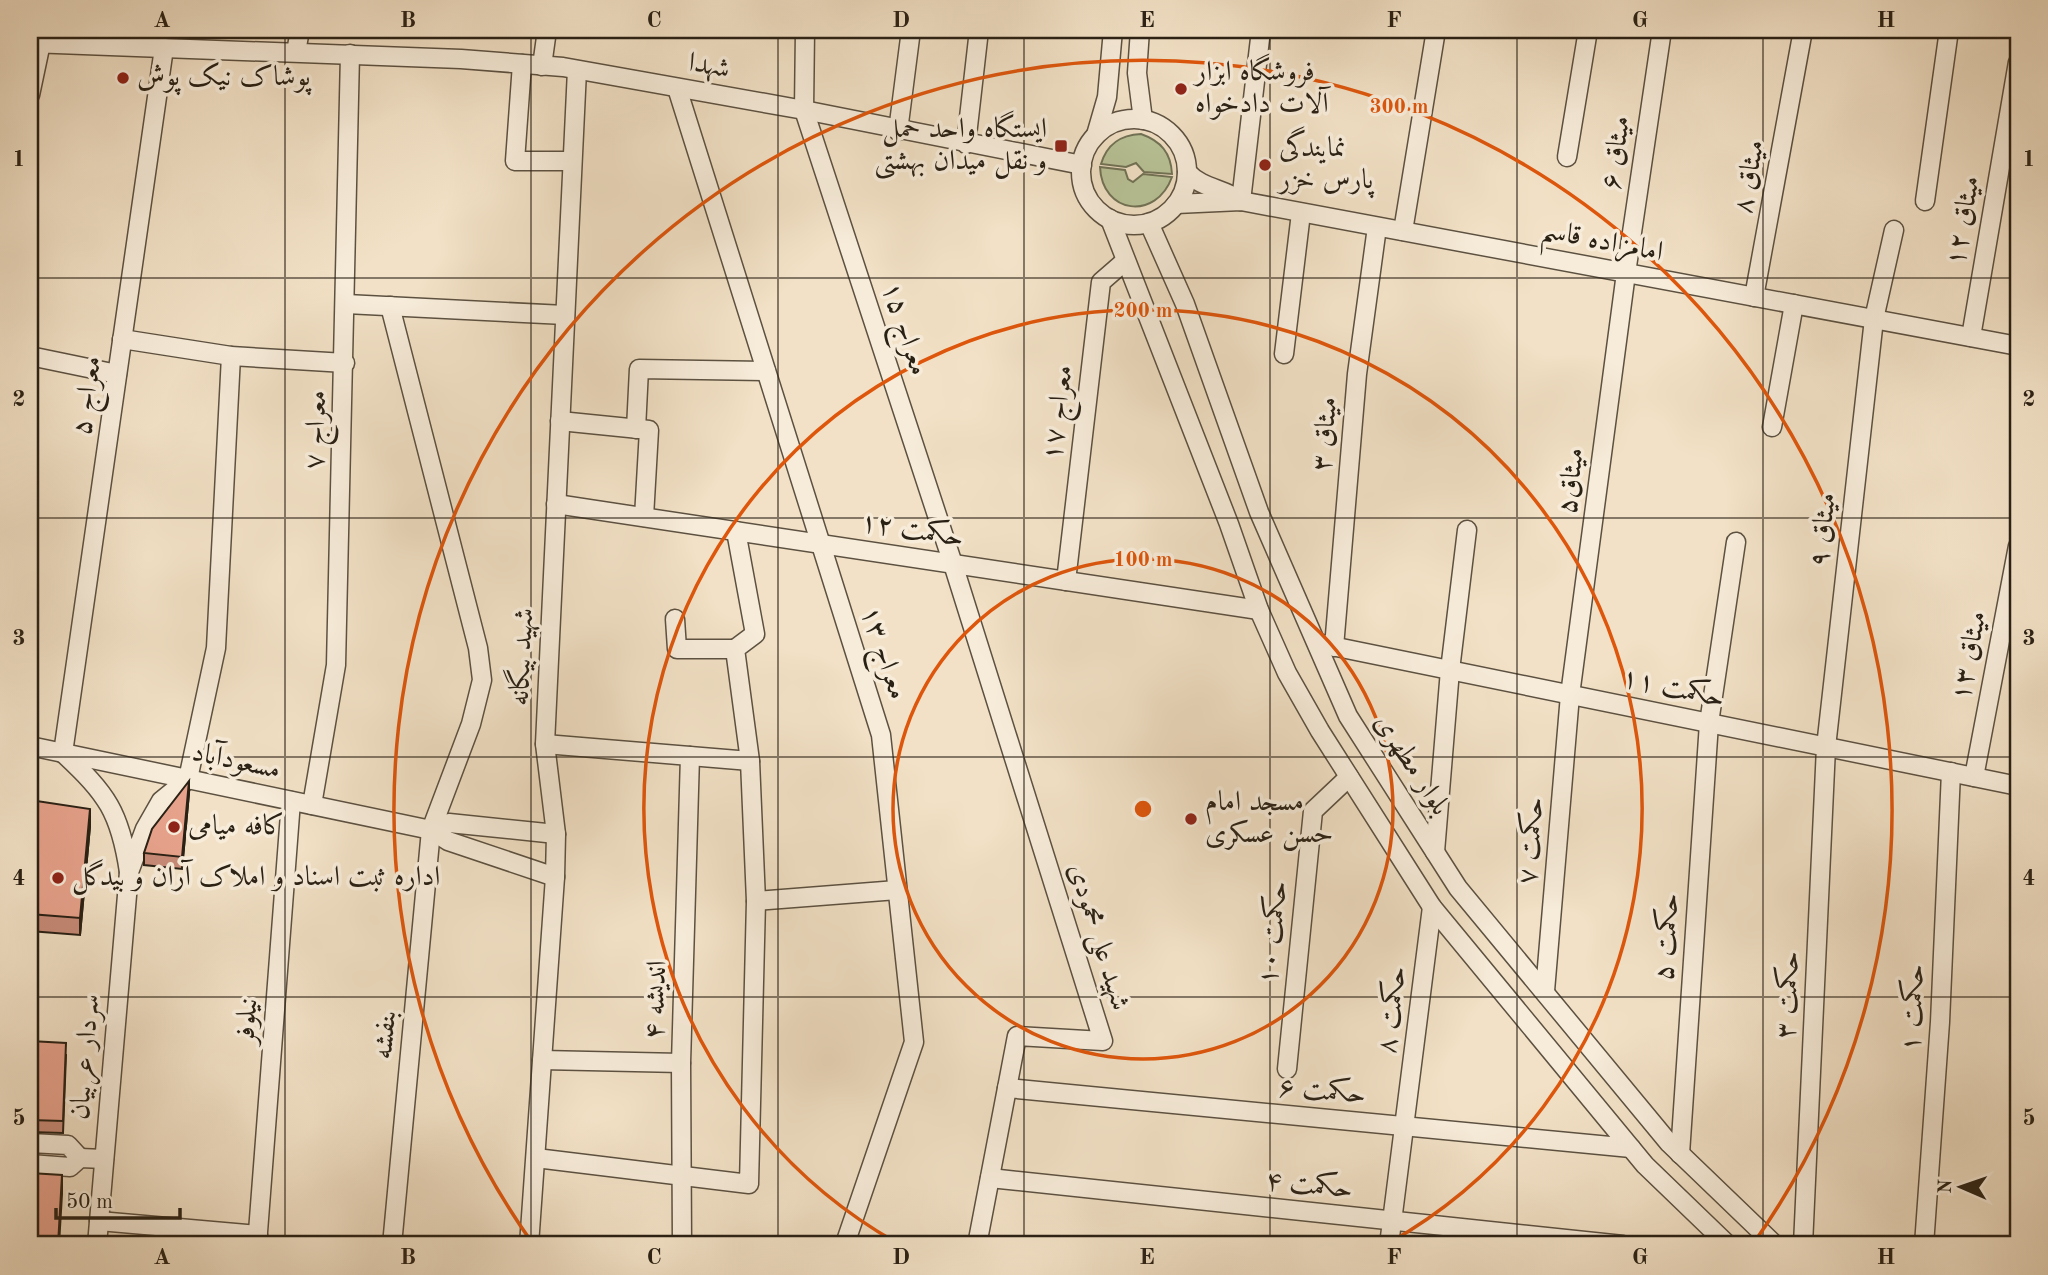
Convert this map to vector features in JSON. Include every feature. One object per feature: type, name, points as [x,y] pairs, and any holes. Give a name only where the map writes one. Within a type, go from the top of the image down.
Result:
[{"type":"street","points":[[296,52],[300,30]]},
{"type":"street","points":[[542,66],[547,30]]},
{"type":"street","name":"معراج ۱۵","points":[[805,30],[804,110],[953,564]]},
{"type":"street","points":[[898,131],[911,30]]},
{"type":"street","points":[[966,144],[979,30]]},
{"type":"street","points":[[1096,135],[1107,97],[1113,30]]},
{"type":"street","points":[[1140,30],[1137,74],[1143,120]]},
{"type":"street","points":[[1241,201],[1261,30]]},
{"type":"street","points":[[1403,231],[1436,30]]},
{"type":"street","points":[[1567,158],[1588,30]]},
{"type":"street","name":"میثاق ۸","points":[[1755,297],[1803,30]]},
{"type":"street","points":[[1925,201],[1949,30]]},
{"type":"street","name":"میثاق ۶","points":[[1626,273],[1661,36]]},
{"type":"street","name":"شهدا","points":[[35,43],[122,38],[164,48],[350,54],[522,64],[577,70],[804,110],[898,131],[1082,165]]},
{"type":"street","points":[[30,95],[35,43]]},
{"type":"street","name":"معراج ۵","points":[[63,753],[164,48]]},
{"type":"street","name":"معراج ۷","points":[[312,805],[336,666],[350,54]]},
{"type":"street","name":"میثاق ۱۲","points":[[1971,337],[2018,62]]},
{"type":"street","points":[[522,64],[515,161],[572,161]]},
{"type":"street","name":"شهید بیگانه","points":[[530,1245],[555,877],[556,834],[545,744],[577,70]]},
{"type":"street","name":"معراج ۱۳","points":[[677,88],[881,735],[914,1042],[847,1238],[847,1245]]},
{"type":"street","points":[[1126,120],[1143,120],[1160,126],[1175,138],[1184,154],[1187,172],[1184,190],[1176,204],[1164,216],[1149,223],[1122,224],[1110,219],[1092,205],[1085,192],[1082,165],[1086,149],[1096,135],[1110,125],[1126,120]]},
{"type":"street","points":[[1187,172],[1202,185],[1230,192],[1241,201]]},
{"type":"street","name":"امامزاده قاسم","points":[[1176,204],[1241,201],[2018,346]]},
{"type":"street","points":[[1284,354],[1301,213]]},
{"type":"street","name":"بلوار مطهری","points":[[1110,219],[1124,262],[1229,524],[1259,611],[1287,673],[1349,777],[1432,907],[1631,1148],[1728,1245]]},
{"type":"street","name":"بلوار مطهری","points":[[1149,223],[1185,304],[1259,512],[1325,645],[1348,716],[1458,888],[1680,1154],[1775,1245]]},
{"type":"street","name":"میثاق ۳","points":[[1325,645],[1377,227]]},
{"type":"street","name":"میثاق ۹","points":[[1826,747],[1874,319],[1894,230]]},
{"type":"street","name":"معراج ۱۷","points":[[1066,581],[1101,282],[1124,262]]},
{"type":"street","name":"میثاق۵","points":[[1570,695],[1626,273]]},
{"type":"street","points":[[346,304],[565,315]]},
{"type":"street","points":[[1772,426],[1794,304]]},
{"type":"street","name":"بنفشه","points":[[390,306],[478,648],[482,680],[471,724],[431,830],[393,1245]]},
{"type":"street","points":[[122,339],[232,356],[345,363]]},
{"type":"street","points":[[30,356],[117,374]]},
{"type":"street","points":[[129,872],[145,829],[161,801],[188,779],[216,648],[232,356]]},
{"type":"street","points":[[636,429],[639,369],[766,371]]},
{"type":"street","points":[[561,421],[649,430],[644,517]]},
{"type":"street","name":"حکمت ۱۲","points":[[556,504],[1259,611]]},
{"type":"street","points":[[1435,852],[1450,670],[1467,530]]},
{"type":"street","points":[[676,619],[677,649],[735,649],[755,634],[736,531]]},
{"type":"street","name":"حکمت ۵","points":[[1680,1154],[1709,723],[1736,542]]},
{"type":"street","name":"میثاق ۱۳","points":[[1974,777],[2018,546]]},
{"type":"street","name":"شهید علی محمودی","points":[[953,564],[1103,1041],[1017,1036],[977,1245]]},
{"type":"street","name":"حکمت ۱۱","points":[[1325,645],[2018,786]]},
{"type":"street","points":[[536,1158],[749,1184],[756,901],[750,761],[735,649]]},
{"type":"street","name":"حکمت ۷","points":[[1545,991],[1570,695]]},
{"type":"street","points":[[545,744],[750,761]]},
{"type":"street","name":"مسعودآباد","points":[[30,746],[431,830],[448,841],[555,877]]},
{"type":"street","name":"حکمت ۳","points":[[1803,1245],[1826,747]]},
{"type":"street","points":[[63,753],[97,785],[123,830],[129,872]]},
{"type":"street","name":"اندیشه ۴","points":[[682,1245],[681,1063],[690,756]]},
{"type":"street","name":"حکمت ۱","points":[[1924,1245],[1940,1022],[1951,772]]},
{"type":"street","name":"حکمت ۱۰","points":[[1287,1069],[1313,811],[1349,777]]},
{"type":"street","name":"نیلوفر","points":[[258,1240],[291,800]]},
{"type":"street","name":"مسعودآباد","points":[[431,830],[449,823],[556,834]]},
{"type":"street","points":[[1390,841],[1417,823]]},
{"type":"street","name":"سردار عربیان","points":[[97,1245],[129,872]]},
{"type":"street","points":[[756,901],[897,890]]},
{"type":"street","name":"حکمت ۸","points":[[1389,1245],[1432,907]]},
{"type":"street","points":[[542,1060],[681,1063]]},
{"type":"street","name":"حکمت ۶","points":[[1007,1088],[1631,1148]]},
{"type":"street","points":[[30,1143],[68,1145],[80,1158]]},
{"type":"street","points":[[30,1164],[70,1167],[80,1158],[104,1159]]},
{"type":"street","name":"حکمت ۴","points":[[990,1178],[1623,1245]]},
{"type":"street","points":[[99,1221],[258,1240]]},
{"type":"green space","points":[[1141,134],[1164,149],[1170,160],[1172,174],[1144,172],[1136,163],[1126,167],[1101,164],[1115,142],[1127,136]]},
{"type":"green space","points":[[1100,167],[1125,170],[1128,179],[1133,182],[1143,174],[1172,177],[1154,201],[1143,206],[1131,206],[1110,195],[1103,183]]},
{"type":"building","name":"کافه میامی","points":[[189,781],[182,857],[144,853],[152,829]]},
{"type":"building","name":"اداره ثبت اسناد و املاک آران و بیدگل","points":[[30,800],[90,809],[80,918],[30,914]]},
{"type":"building","points":[[30,1041],[66,1043],[63,1121],[30,1120]]},
{"type":"building","points":[[30,1173],[62,1175],[58,1245],[30,1245]]},
{"type":"place","name":"پوشاک نیک پوش","points":[[123,78]]},
{"type":"place","name":"فروشگاه ابزار آلات دادخواه","points":[[1181,89]]},
{"type":"place","name":"ایستگاه واحد حمل و نقل میدان بهشتی","points":[[1061,146]]},
{"type":"place","name":"نمایندگی پارس خزر","points":[[1265,165]]},
{"type":"place","name":"مسجد امام حسن عسکری","points":[[1191,819]]},
{"type":"place","name":"کافه میامی","points":[[174,827]]},
{"type":"place","name":"اداره ثبت اسناد و املاک آران و بیدگل","points":[[58,878]]}]
